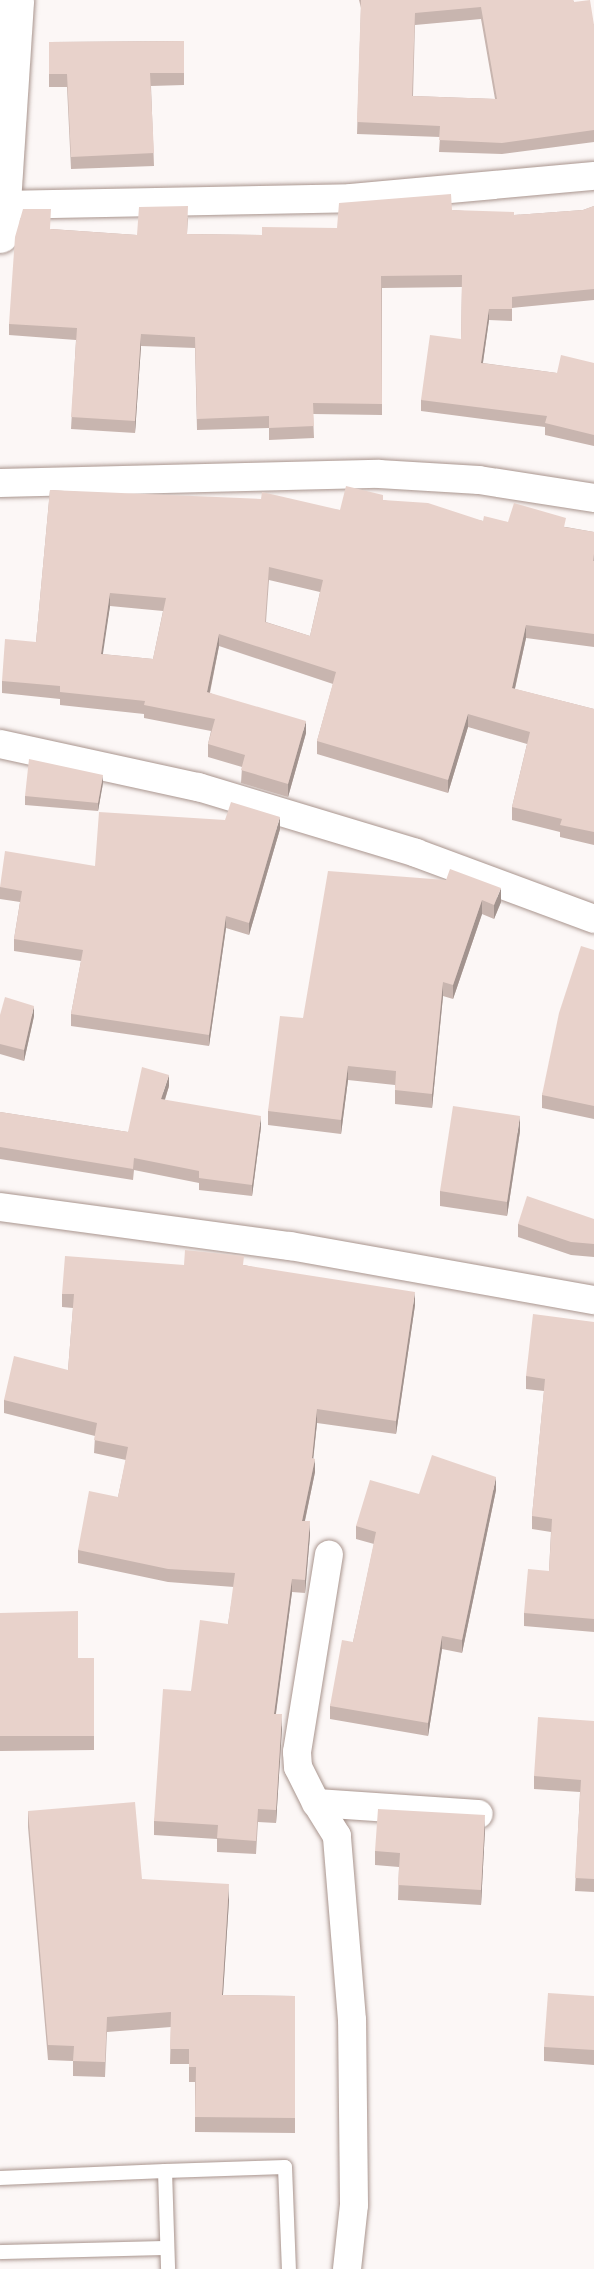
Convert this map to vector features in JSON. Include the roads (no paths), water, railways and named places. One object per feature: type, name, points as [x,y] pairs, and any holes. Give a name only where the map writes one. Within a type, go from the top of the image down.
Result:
[{"type":"main road","points":[[1,220],[15,0]]},
{"type":"street","points":[[1,220],[351,198],[594,176]]},
{"type":"street","points":[[0,483],[379,474],[479,480],[594,498]]},
{"type":"street","points":[[0,744],[198,787],[416,853],[594,919]]},
{"type":"street","points":[[0,1207],[290,1246],[594,1300]]},
{"type":"street","points":[[329,1555],[297,1752],[298,1767],[337,1836],[352,2020],[354,2205],[347,2269]]},
{"type":"street","points":[[316,1803],[479,1814]]},
{"type":"lane","points":[[0,2178],[285,2167],[289,2269]]},
{"type":"lane","points":[[165,2171],[168,2269]]},
{"type":"lane","points":[[0,2252],[167,2248]]}]
